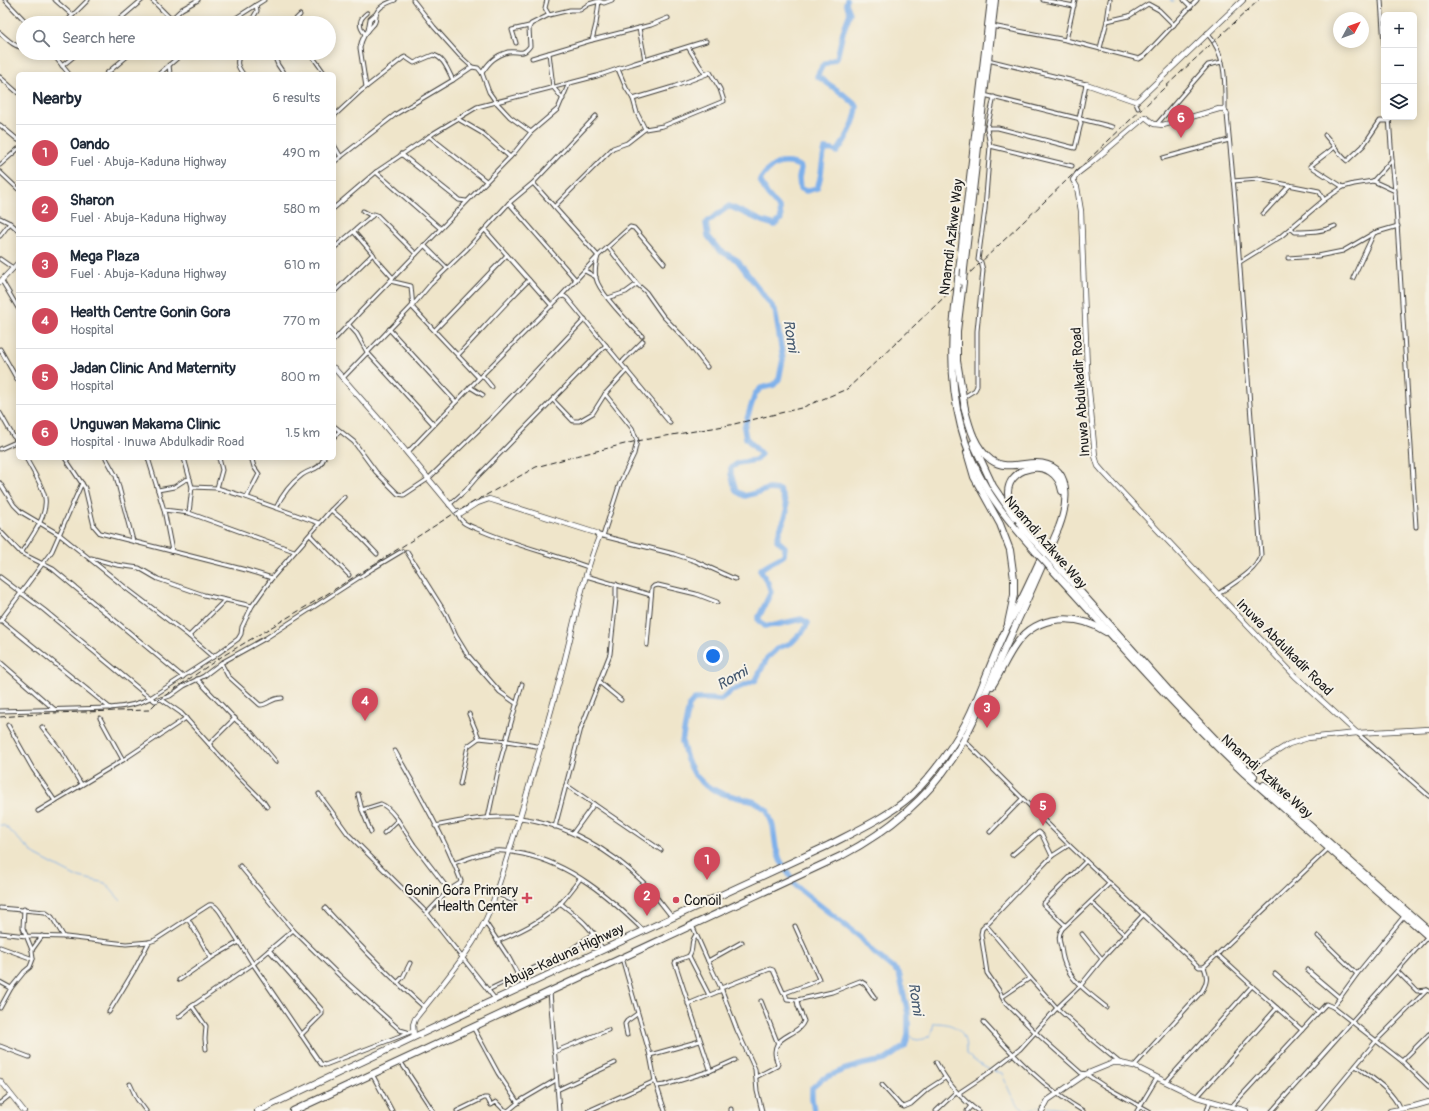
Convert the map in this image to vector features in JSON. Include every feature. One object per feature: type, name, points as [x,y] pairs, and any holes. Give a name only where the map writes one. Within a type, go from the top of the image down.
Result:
[{"type":"highway","name":"Nnamdi Azikwe Way","points":[[991,0],[983,86],[961,280],[956,361],[962,398],[973,442],[987,474],[1001,500],[1038,549]]},
{"type":"highway","name":"Nnamdi Azikwe Way","points":[[995,0],[988,60],[983,86],[984,95],[964,269],[957,292],[952,349],[952,368],[959,419],[968,448],[987,489],[1012,525],[1038,549],[1246,772],[1429,931]]},
{"type":"highway","points":[[964,406],[974,437],[986,456],[1001,465],[1036,463],[1052,468],[1058,472],[1064,482],[1066,496],[1065,510],[1059,527],[982,700]]},
{"type":"highway","points":[[959,419],[974,477],[1000,524],[1010,550],[1014,579],[1014,595],[1008,625]]},
{"type":"highway","points":[[1008,625],[1017,610],[1058,521],[1061,507],[1062,489],[1060,482],[1044,468],[1030,468],[1023,471],[1013,479],[1010,485],[1009,499],[1025,530]]},
{"type":"highway","name":"Nnamdi Azikwe Way","points":[[1050,562],[1115,638],[1199,729],[1329,848],[1429,936]]},
{"type":"highway","points":[[982,700],[993,685],[1017,643],[1026,633],[1038,625],[1057,619],[1080,620],[1093,625],[1115,638]]},
{"type":"highway","name":"Abuja-Kaduna Highway","points":[[258,1111],[414,1034],[604,950],[643,930],[827,846],[867,825],[902,803],[918,788],[943,758],[962,729],[971,713],[1008,625]]},
{"type":"highway","name":"Abuja-Kaduna Highway","points":[[293,1111],[550,992],[863,844],[878,835],[905,814],[942,772],[953,758],[982,700]]},
{"type":"street","points":[[5,0],[20,16]]},
{"type":"street","points":[[55,0],[72,15],[88,0]]},
{"type":"street","points":[[123,16],[142,0]]},
{"type":"street","points":[[152,0],[168,16]]},
{"type":"street","points":[[174,16],[182,9],[198,0]]},
{"type":"street","points":[[239,16],[264,0]]},
{"type":"street","points":[[366,87],[360,48],[361,42],[370,19],[377,14],[386,3],[395,0]]},
{"type":"street","points":[[413,0],[434,27],[460,56],[472,67],[485,68]]},
{"type":"street","points":[[547,0],[545,8],[549,15]]},
{"type":"street","points":[[516,42],[512,30],[529,26],[549,15],[570,10],[580,10],[589,4],[611,0]]},
{"type":"street","points":[[1043,0],[1074,6]]},
{"type":"street","points":[[1066,40],[1075,0]]},
{"type":"street","points":[[1100,48],[1107,21],[1110,0]]},
{"type":"street","points":[[1184,0],[1191,7]]},
{"type":"street","points":[[992,26],[1066,40],[1141,58],[1197,0]]},
{"type":"street","points":[[1135,101],[1142,97],[1243,0]]},
{"type":"street","points":[[1381,0],[1382,12]]},
{"type":"street","points":[[592,40],[599,1]]},
{"type":"street","points":[[1107,21],[1129,16],[1148,4],[1159,10],[1174,25]]},
{"type":"street","points":[[254,16],[257,11],[256,5]]},
{"type":"street","points":[[366,32],[361,28],[360,22],[367,13]]},
{"type":"street","points":[[366,32],[375,23],[377,14]]},
{"type":"street","points":[[532,58],[639,28],[668,18]]},
{"type":"street","points":[[482,73],[488,64],[496,57],[509,52],[524,53],[526,51],[530,46],[529,26]]},
{"type":"street","points":[[639,28],[645,60]]},
{"type":"street","points":[[0,33],[16,46]]},
{"type":"street","points":[[1207,33],[1214,41],[1222,58],[1225,78],[1226,113],[1240,262],[1261,555],[1259,562],[1253,569],[1218,594]]},
{"type":"street","points":[[336,206],[376,172],[401,154],[477,107],[597,76],[706,41]]},
{"type":"street","points":[[688,47],[705,74],[710,72]]},
{"type":"street","points":[[549,53],[553,87],[562,99]]},
{"type":"street","points":[[336,114],[378,76],[391,68],[399,60],[406,57],[414,62],[418,62],[435,55],[443,62],[453,80]]},
{"type":"street","points":[[57,60],[67,72]]},
{"type":"street","points":[[62,66],[69,60]]},
{"type":"street","points":[[108,72],[123,60]]},
{"type":"street","points":[[161,72],[175,60]]},
{"type":"street","points":[[238,60],[237,63],[240,70]]},
{"type":"street","points":[[276,60],[283,72]]},
{"type":"street","points":[[315,60],[324,72]]},
{"type":"street","points":[[988,60],[1086,84],[1135,101],[1138,108]]},
{"type":"street","points":[[1157,125],[1208,66],[1222,62]]},
{"type":"street","points":[[169,65],[170,72]]},
{"type":"street","points":[[336,161],[396,114],[472,67]]},
{"type":"street","points":[[478,68],[482,73],[489,92],[496,102],[510,117],[531,132]]},
{"type":"street","points":[[618,69],[626,88],[633,99],[637,113],[645,130]]},
{"type":"street","points":[[633,99],[673,87],[710,72]]},
{"type":"street","points":[[554,207],[613,148],[627,143],[645,130],[663,126],[724,101],[720,89],[710,72]]},
{"type":"street","points":[[0,76],[16,91]]},
{"type":"street","points":[[336,338],[510,157],[531,132],[556,112],[569,83]]},
{"type":"street","points":[[987,128],[998,128],[1075,148],[1081,124],[1080,119],[1086,84]]},
{"type":"street","points":[[984,95],[1113,127]]},
{"type":"street","points":[[962,398],[975,390],[977,386],[977,331],[983,270],[981,262],[978,260],[985,209],[990,146],[987,128],[994,97]]},
{"type":"street","name":"Inuwa Abdulkadir Road","points":[[1226,113],[1223,109],[1214,110],[1163,125],[1154,124],[1145,117],[1078,173],[1073,180],[1077,187],[1081,211],[1088,369],[1094,456],[1098,466],[1104,473],[1294,676],[1357,733]]},
{"type":"street","points":[[343,378],[413,306],[430,285],[485,230],[509,203],[533,183],[596,116]]},
{"type":"street","points":[[458,118],[482,133],[510,157]]},
{"type":"street","points":[[1325,135],[1338,153],[1348,161],[1363,146],[1380,121],[1384,120]]},
{"type":"street","points":[[1389,120],[1398,226],[1416,527]]},
{"type":"street","points":[[0,125],[16,138]]},
{"type":"street","points":[[429,136],[486,181]]},
{"type":"street","points":[[1163,158],[1229,140]]},
{"type":"street","points":[[990,146],[1072,166]]},
{"type":"street","points":[[1335,147],[1310,166],[1343,187]]},
{"type":"street","points":[[336,148],[341,157]]},
{"type":"street","points":[[16,151],[1,165],[0,172],[16,186]]},
{"type":"street","points":[[401,154],[459,200],[466,202]]},
{"type":"street","points":[[1373,181],[1392,160]]},
{"type":"street","points":[[376,172],[440,228]]},
{"type":"street","points":[[1233,181],[1258,179],[1290,185],[1319,192],[1324,200]]},
{"type":"street","points":[[1240,262],[1280,237],[1324,200],[1343,187],[1373,181],[1395,191]]},
{"type":"street","points":[[533,183],[598,256]]},
{"type":"street","points":[[1263,214],[1290,185]]},
{"type":"street","points":[[459,200],[459,209]]},
{"type":"street","points":[[509,203],[576,280]]},
{"type":"street","points":[[363,211],[372,216],[377,215],[416,254]]},
{"type":"street","points":[[336,246],[372,216]]},
{"type":"street","points":[[0,218],[16,228]]},
{"type":"street","points":[[0,236],[10,223]]},
{"type":"street","points":[[1291,228],[1295,232],[1312,232],[1327,230],[1335,226]]},
{"type":"street","points":[[1288,258],[1318,256],[1343,251],[1374,233],[1398,226]]},
{"type":"street","points":[[407,453],[470,387],[552,306],[598,256],[630,228],[632,227],[664,263]]},
{"type":"street","points":[[485,230],[552,306]]},
{"type":"street","points":[[354,232],[393,278]]},
{"type":"street","points":[[1353,278],[1374,233]]},
{"type":"street","points":[[424,245],[448,268]]},
{"type":"street","points":[[608,247],[637,284],[646,292],[663,316],[686,340],[707,367]]},
{"type":"street","points":[[336,290],[373,254]]},
{"type":"street","points":[[435,330],[507,255]]},
{"type":"street","points":[[598,256],[595,267],[596,278],[599,285],[625,319],[642,336]]},
{"type":"street","points":[[0,259],[13,268]]},
{"type":"street","points":[[16,266],[1,282],[16,305]]},
{"type":"street","points":[[585,271],[596,278]]},
{"type":"street","points":[[458,355],[529,280]]},
{"type":"street","points":[[390,281],[411,286],[413,306],[479,378]]},
{"type":"street","points":[[608,298],[626,292],[637,284]]},
{"type":"street","points":[[560,297],[564,296],[567,298],[670,423]]},
{"type":"street","points":[[336,427],[354,442],[376,472],[398,494],[404,495],[428,479],[490,419],[585,319]]},
{"type":"street","points":[[348,324],[357,334],[367,352],[434,425]]},
{"type":"street","points":[[389,329],[456,402]]},
{"type":"street","points":[[621,363],[630,356],[643,341]]},
{"type":"street","points":[[449,504],[466,490],[606,345]]},
{"type":"street","points":[[0,349],[16,377]]},
{"type":"street","points":[[553,400],[574,422],[579,421],[594,413],[605,394],[627,370]]},
{"type":"street","points":[[336,371],[449,504],[456,512],[458,511],[460,518],[465,523],[488,534],[513,543],[588,566]]},
{"type":"street","points":[[482,375],[492,387]]},
{"type":"street","points":[[470,387],[483,395]]},
{"type":"street","points":[[240,866],[293,930],[340,976],[400,1030],[414,1034],[413,1025],[415,1019],[462,957],[485,922],[496,893],[542,747],[588,566],[620,483],[634,454],[637,441],[632,428],[605,394]]},
{"type":"street","points":[[601,402],[611,403]]},
{"type":"street","points":[[0,413],[16,439]]},
{"type":"street","points":[[336,435],[340,430]]},
{"type":"street","points":[[0,449],[16,442]]},
{"type":"street","points":[[21,552],[40,524],[45,505],[45,498],[27,460]]},
{"type":"street","points":[[66,460],[82,482],[88,496],[94,526],[100,533],[272,578]]},
{"type":"street","points":[[107,460],[116,476],[133,541]]},
{"type":"street","points":[[149,460],[164,510],[172,551]]},
{"type":"street","points":[[185,460],[192,487],[189,513]]},
{"type":"street","points":[[217,488],[222,470],[220,460]]},
{"type":"street","points":[[247,497],[260,474],[254,467],[252,460]]},
{"type":"street","points":[[276,508],[282,496],[290,486],[303,475],[320,466],[323,460]]},
{"type":"street","points":[[158,490],[174,487],[185,480],[190,479]]},
{"type":"street","points":[[82,482],[52,551],[0,620],[110,708]]},
{"type":"street","points":[[0,483],[14,505],[21,512],[60,535],[189,636],[213,657]]},
{"type":"street","points":[[192,487],[217,488],[320,523]]},
{"type":"street","points":[[0,711],[110,708],[142,703],[238,639],[252,606],[272,578],[344,497]]},
{"type":"street","points":[[458,514],[483,500],[489,500],[601,535],[674,554],[735,579]]},
{"type":"street","points":[[164,510],[189,513],[294,552]]},
{"type":"street","points":[[331,510],[348,524],[378,554]]},
{"type":"street","points":[[0,531],[21,552],[53,569],[183,677]]},
{"type":"street","points":[[310,535],[350,575]]},
{"type":"street","points":[[0,577],[44,610],[155,701],[170,696],[197,680],[220,663],[266,638],[365,573],[402,551]]},
{"type":"street","points":[[407,552],[446,614],[456,636],[467,654],[491,683],[500,692],[517,704]]},
{"type":"street","points":[[89,558],[117,565],[139,568],[158,579],[204,595],[252,606]]},
{"type":"street","points":[[586,576],[651,595]]},
{"type":"street","points":[[555,827],[581,728],[610,654],[614,628],[616,584]]},
{"type":"street","points":[[647,645],[652,587],[658,585],[696,594],[717,602]]},
{"type":"street","points":[[189,636],[225,600]]},
{"type":"street","points":[[0,662],[54,709]]},
{"type":"street","points":[[220,663],[228,676],[260,705],[264,705],[273,698],[282,698]]},
{"type":"street","points":[[197,680],[252,733],[276,762]]},
{"type":"street","points":[[599,682],[621,700]]},
{"type":"street","points":[[488,818],[500,762],[522,684]]},
{"type":"street","points":[[161,699],[186,718],[267,807]]},
{"type":"street","points":[[469,714],[479,738]]},
{"type":"street","points":[[100,718],[123,760]]},
{"type":"street","points":[[38,811],[123,760],[186,718]]},
{"type":"street","points":[[209,744],[235,718]]},
{"type":"street","points":[[8,725],[33,769],[55,801]]},
{"type":"street","points":[[42,727],[61,751],[81,784]]},
{"type":"street","points":[[1246,772],[1289,744],[1308,738],[1357,733],[1429,729]]},
{"type":"street","points":[[1357,733],[1429,796]]},
{"type":"street","points":[[460,784],[468,746],[479,738],[542,747]]},
{"type":"street","points":[[963,739],[1069,845],[1200,967],[1204,967]]},
{"type":"street","points":[[394,751],[417,788],[454,863],[460,882],[449,890],[427,913]]},
{"type":"street","points":[[566,785],[661,850]]},
{"type":"street","points":[[319,794],[348,834],[427,913],[459,951],[495,999]]},
{"type":"street","points":[[358,794],[362,810],[371,832]]},
{"type":"street","points":[[990,832],[1022,799]]},
{"type":"street","points":[[362,810],[383,804],[398,820],[414,844],[449,890]]},
{"type":"street","points":[[573,833],[594,804]]},
{"type":"street","points":[[435,826],[488,818],[520,818],[541,822],[573,833],[604,851],[625,867],[642,882],[672,917]]},
{"type":"street","points":[[384,833],[398,820]]},
{"type":"street","points":[[1012,855],[1039,832],[1042,835],[1052,856]]},
{"type":"street","points":[[1069,845],[1052,856],[985,924],[981,931],[987,973],[1007,1005],[1081,1073],[1086,1074],[1104,1086],[1149,1111]]},
{"type":"street","points":[[1204,967],[1329,848]]},
{"type":"street","points":[[454,863],[496,851],[509,851],[550,862],[569,871],[602,893],[643,930]]},
{"type":"street","points":[[1065,925],[1043,904],[1086,861]]},
{"type":"street","points":[[497,941],[526,928],[544,916],[560,903],[580,879]]},
{"type":"street","points":[[1106,1006],[1071,975],[1064,962],[1059,933],[1065,925],[1110,883]]},
{"type":"street","points":[[496,893],[513,901]]},
{"type":"street","points":[[1091,902],[1125,935]]},
{"type":"street","points":[[560,903],[584,922],[594,933],[604,950]]},
{"type":"street","points":[[0,933],[26,936],[64,937],[120,944],[149,942],[155,940],[212,904],[216,906],[319,1062],[325,1065],[351,1056],[407,1032]]},
{"type":"street","points":[[0,908],[45,912],[49,914],[64,937]]},
{"type":"street","points":[[325,908],[397,984],[424,1007]]},
{"type":"street","points":[[0,1008],[11,988],[30,967],[33,959],[32,950],[23,928],[24,909]]},
{"type":"street","points":[[960,1095],[960,1092],[990,1072],[1020,1049],[1057,1008],[1081,985],[1102,959],[1143,915]]},
{"type":"street","points":[[1333,1007],[1357,974],[1405,915]]},
{"type":"street","points":[[188,919],[211,958]]},
{"type":"street","points":[[485,922],[524,986]]},
{"type":"street","points":[[985,924],[1057,1008],[1120,1063]]},
{"type":"street","points":[[692,925],[722,989],[737,1030],[755,1069],[757,1091],[762,1111]]},
{"type":"street","points":[[785,993],[819,979],[795,926]]},
{"type":"street","points":[[179,1018],[192,1006],[253,964],[293,930]]},
{"type":"street","points":[[488,990],[572,949],[594,933]]},
{"type":"street","points":[[1082,934],[1102,959]]},
{"type":"street","points":[[696,935],[692,940],[692,950],[689,956],[676,961],[675,963],[710,1071]]},
{"type":"street","points":[[32,950],[42,936]]},
{"type":"street","points":[[1318,936],[1357,974]]},
{"type":"street","points":[[1272,1111],[1429,936]]},
{"type":"street","points":[[109,1012],[135,969],[149,942]]},
{"type":"street","points":[[179,980],[211,958],[239,942]]},
{"type":"street","points":[[708,961],[742,942]]},
{"type":"street","points":[[0,947],[33,959]]},
{"type":"street","points":[[268,950],[322,1010],[322,1014],[301,1035]]},
{"type":"street","points":[[1218,954],[1302,1030]]},
{"type":"street","points":[[689,956],[708,996]]},
{"type":"street","points":[[622,958],[650,1055],[655,1081],[665,1111]]},
{"type":"street","points":[[397,984],[403,977],[410,963]]},
{"type":"street","points":[[1134,1066],[1202,991],[1207,983],[1208,977],[1204,967]]},
{"type":"street","points":[[688,1004],[770,969],[773,970],[783,992],[785,993],[786,999],[797,1000],[832,992],[860,981],[865,984],[875,998]]},
{"type":"street","points":[[1307,970],[1340,998]]},
{"type":"street","points":[[1397,972],[1417,991],[1428,990]]},
{"type":"street","points":[[1275,974],[1318,1012]]},
{"type":"street","points":[[1002,997],[1030,978]]},
{"type":"street","points":[[0,982],[11,988]]},
{"type":"street","points":[[1166,1082],[1252,986]]},
{"type":"street","points":[[1318,1111],[1376,1042],[1428,990]]},
{"type":"street","points":[[550,992],[559,1111]]},
{"type":"street","points":[[797,1000],[804,1022]]},
{"type":"street","points":[[761,1001],[778,1044]]},
{"type":"street","points":[[1231,1107],[1325,1004],[1333,1007],[1402,1061],[1429,1087]]},
{"type":"street","points":[[192,1006],[205,1024],[206,1049]]},
{"type":"street","points":[[1197,1096],[1277,1008]]},
{"type":"street","points":[[627,1035],[625,1024],[637,1014]]},
{"type":"street","points":[[756,1077],[777,1066],[778,1064],[775,1051],[778,1044],[781,1040],[808,1020]]},
{"type":"street","points":[[983,1022],[1012,1055],[1057,1094],[1083,1111]]},
{"type":"street","points":[[473,1027],[498,1073],[518,1103]]},
{"type":"street","points":[[554,1052],[608,1030]]},
{"type":"street","points":[[1402,1061],[1429,1034]]},
{"type":"street","points":[[650,1055],[700,1041]]},
{"type":"street","points":[[0,1046],[28,1057]]},
{"type":"street","points":[[657,1086],[665,1085],[710,1071],[735,1060]]},
{"type":"street","points":[[400,1061],[433,1111]]},
{"type":"street","points":[[936,1062],[945,1078],[956,1092],[978,1111]]},
{"type":"street","points":[[557,1090],[615,1063]]},
{"type":"street","points":[[1043,1109],[1048,1100],[1086,1074],[1113,1064],[1120,1063],[1134,1066],[1157,1078],[1210,1101],[1246,1111]]},
{"type":"street","points":[[1356,1066],[1390,1093],[1397,1101],[1400,1109]]},
{"type":"street","points":[[372,1074],[392,1111]]},
{"type":"street","points":[[882,1085],[900,1105],[904,1107],[911,1104],[928,1089],[945,1078]]},
{"type":"street","points":[[1137,1111],[1157,1078]]},
{"type":"street","points":[[458,1111],[484,1098],[487,1098],[491,1104],[496,1102],[503,1109],[508,1111],[518,1103],[556,1080]]},
{"type":"street","points":[[1426,1083],[1429,1080]]},
{"type":"street","points":[[588,1111],[655,1081]]},
{"type":"street","points":[[1,1084],[24,1111]]},
{"type":"street","points":[[130,1084],[137,1099],[146,1111]]},
{"type":"street","points":[[936,1111],[956,1092]]},
{"type":"street","points":[[0,1103],[10,1095]]},
{"type":"street","points":[[1207,1111],[1210,1101]]},
{"type":"street","points":[[1390,1111],[1429,1102]]},
{"type":"street","points":[[967,1111],[971,1106]]},
{"type":"waterway","name":"Romi","points":[[814,1111],[812,1088],[822,1079],[843,1070],[885,1060],[905,1046],[908,1035],[908,1014],[899,973],[873,952],[860,937],[797,887],[780,860],[776,848],[773,826],[767,810],[755,802],[721,793],[705,785],[695,775],[687,760],[682,742],[689,706],[695,699],[721,700],[731,691],[756,680],[767,658],[778,648],[791,643],[804,630],[808,623],[801,619],[765,626],[758,619],[771,592],[768,583],[760,570],[784,555],[785,547],[777,540],[787,511],[784,499],[779,490],[769,489],[745,496],[736,491],[731,474],[731,468],[738,463],[756,460],[761,454],[746,438],[744,428],[755,394],[761,388],[774,385],[779,379],[783,359],[775,310],[737,260],[719,250],[708,236],[706,223],[729,206],[762,221],[775,225],[781,219],[780,209],[767,194],[760,180],[767,171],[777,164],[790,163],[799,166],[801,168],[799,178],[800,188],[806,191],[817,188],[825,149],[837,152],[850,130],[855,118],[857,106],[817,76],[823,65],[837,58],[843,32],[850,13],[846,3],[847,0]]},
{"type":"waterway","points":[[1170,0],[1174,2]]},
{"type":"waterway","points":[[0,825],[5,826],[35,855],[75,876],[105,883],[121,901]]},
{"type":"waterway","points":[[908,1035],[917,1040],[924,1039],[931,1035],[934,1023],[952,1026],[959,1030],[962,1034],[966,1044],[966,1054],[990,1070]]},
{"type":"waterway","points":[[993,1071],[1002,1073],[1011,1095],[1022,1109],[1028,1110],[1042,1106]]},
{"type":"waterway","points":[[1047,1106],[1062,1108],[1068,1111]]},
{"type":"railway","points":[[0,717],[52,713],[149,710],[160,699],[221,657],[324,596],[458,511],[536,467],[637,441],[730,425],[801,408],[847,389],[1155,96],[1259,0]]},
{"type":"place","name":"Unguwan Makama Clinic","points":[[1181,138]]},
{"type":"place","name":"Health Centre Gonin Gora","points":[[365,721]]},
{"type":"place","name":"Mega Plaza","points":[[987,728]]},
{"type":"place","name":"Jadan Clinic And Maternity","points":[[1043,826]]},
{"type":"place","name":"Oando","points":[[707,880]]},
{"type":"place","name":"Gonin Gora Primary Health Center","points":[[527,898]]},
{"type":"place","name":"Conoil","points":[[676,900]]},
{"type":"place","name":"Sharon","points":[[647,916]]}]
